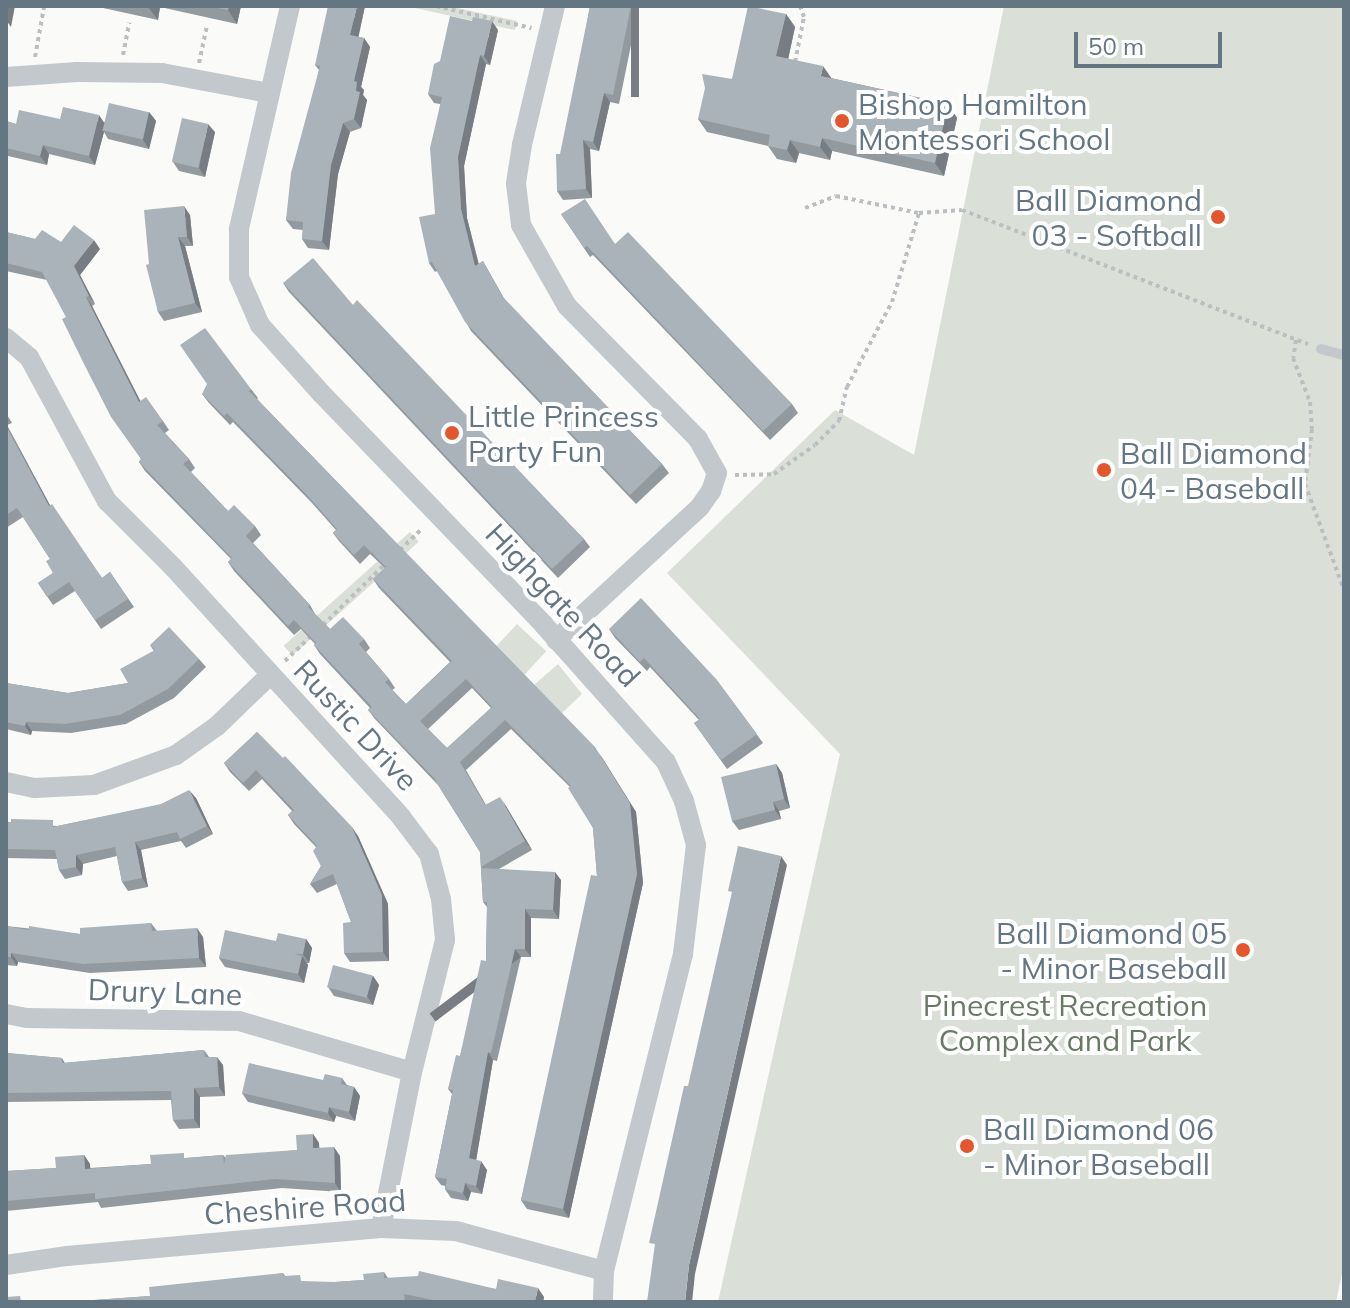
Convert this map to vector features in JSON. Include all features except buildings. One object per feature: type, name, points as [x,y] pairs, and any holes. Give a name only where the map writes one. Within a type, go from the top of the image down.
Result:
[{"type":"street","name":"Highgate Road","points":[[290,6],[239,229],[239,277],[260,325],[556,640],[666,762],[684,801],[696,845],[683,954],[604,1271],[603,1302]]},
{"type":"street","points":[[555,6],[522,145],[516,184],[521,225],[567,306],[698,439],[717,473],[711,491],[700,507],[556,640]]},
{"type":"street","points":[[6,77],[162,73],[269,93]]},
{"type":"street","name":"Rustic Drive","points":[[6,338],[29,357],[107,501],[173,567],[269,676],[401,817],[429,854],[441,899],[445,940],[412,1072],[381,1228]]},
{"type":"street","points":[[6,782],[35,788],[94,785],[176,755],[217,726],[269,676]]},
{"type":"street","name":"Drury Lane","points":[[6,1014],[27,1018],[239,1021],[412,1072]]},
{"type":"street","name":"Cheshire Road","points":[[6,1265],[67,1256],[381,1228],[456,1231],[604,1271]]},
{"type":"lane","points":[[1321,349],[1344,355]]},
{"type":"path","points":[[436,6],[549,32]]},
{"type":"path","points":[[795,62],[804,17],[800,6]]},
{"type":"path","points":[[31,75],[44,7]]},
{"type":"path","points":[[119,73],[129,23]]},
{"type":"path","points":[[196,79],[207,26]]},
{"type":"path","points":[[805,208],[836,196],[919,213],[962,210],[1321,349]]},
{"type":"path","points":[[752,477],[774,474],[815,445],[839,421],[847,387],[892,302],[919,213]]},
{"type":"path","points":[[1296,340],[1293,358],[1310,402],[1312,429],[1305,484],[1344,590]]},
{"type":"path","points":[[269,676],[437,514]]},
{"type":"green space","points":[[406,6],[448,6],[517,21],[515,30]]},
{"type":"green space","name":"Pinecrest Recreation Complex and Park","points":[[1004,6],[1344,6],[1344,1264],[1336,1302],[718,1302],[840,754],[667,573],[835,410],[914,455]]},
{"type":"green space","points":[[410,532],[419,542],[292,655],[284,646]]},
{"type":"green space","points":[[517,624],[546,651],[524,675],[495,647]]},
{"type":"green space","points":[[558,664],[582,694],[560,715],[536,690],[535,684]]},
{"type":"place","name":"Bishop Hamilton Montessori School","points":[[842,121]]},
{"type":"place","name":"Ball Diamond 03 - Softball","points":[[1218,217]]},
{"type":"place","name":"Little Princess Party Fun","points":[[452,433]]},
{"type":"place","name":"Ball Diamond 04 - Baseball","points":[[1104,470]]},
{"type":"place","name":"Ball Diamond 05 - Minor Baseball","points":[[1243,950]]},
{"type":"place","name":"Ball Diamond 06 - Minor Baseball","points":[[967,1146]]}]
